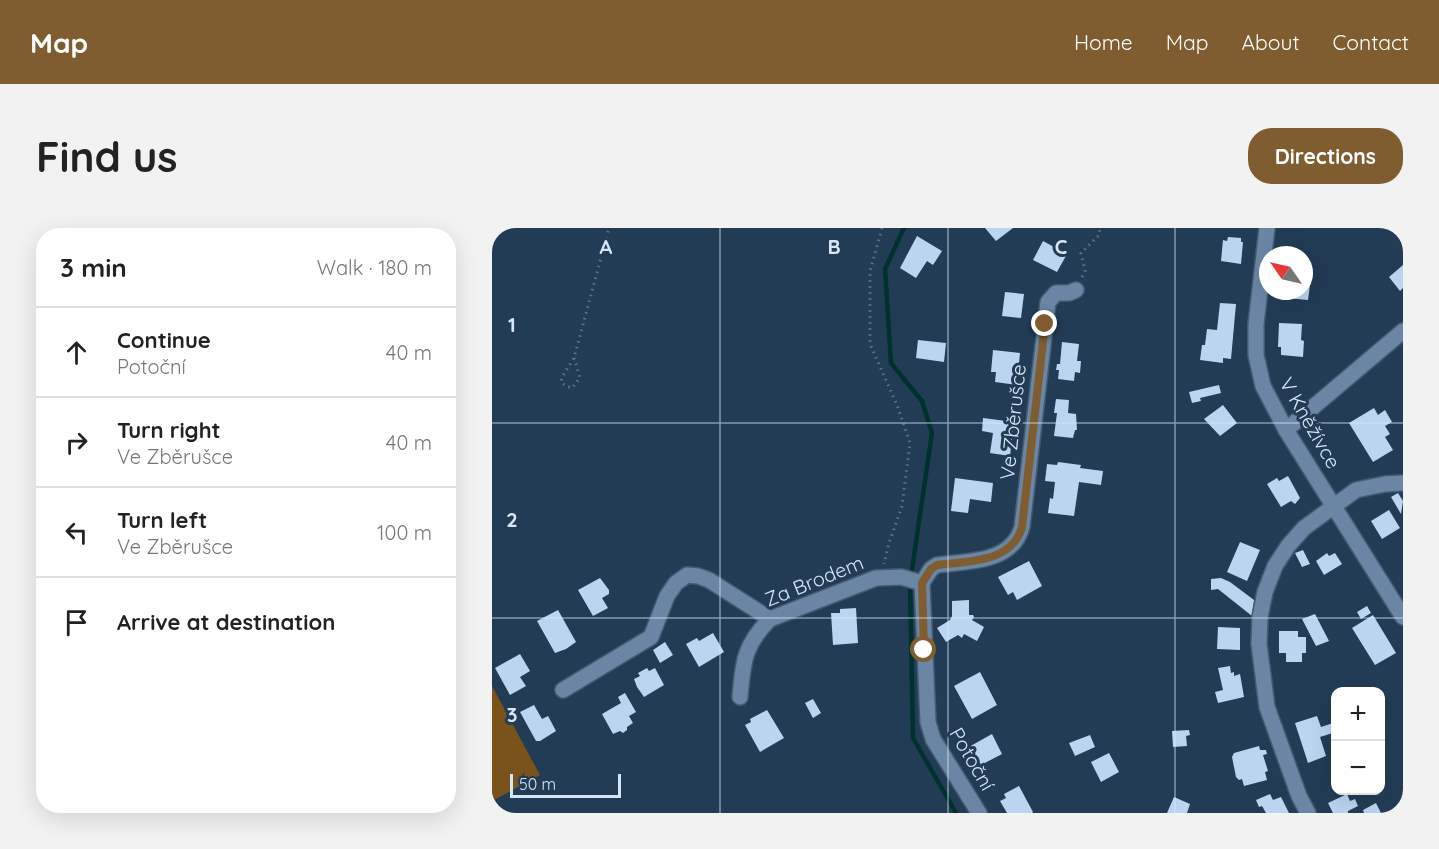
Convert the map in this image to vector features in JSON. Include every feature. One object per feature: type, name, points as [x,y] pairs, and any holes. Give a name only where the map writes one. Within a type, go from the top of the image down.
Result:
[{"type":"street","name":"V Kněžívce","points":[[1267,228],[1256,324],[1256,356],[1263,386],[1286,430],[1403,617]]},
{"type":"street","name":"Ve Zběrušce","points":[[912,580],[937,565],[999,555],[1011,548],[1020,537],[1048,302],[1056,293],[1069,293],[1076,290]]},
{"type":"street","points":[[1286,430],[1403,331]]},
{"type":"street","points":[[1308,813],[1299,796],[1267,707],[1259,644],[1260,617],[1268,583],[1275,566],[1288,546],[1304,528],[1356,490],[1403,483]]},
{"type":"street","points":[[563,690],[651,637],[668,596],[676,583],[687,575],[709,580],[770,619]]},
{"type":"street","name":"Za Brodem","points":[[740,697],[742,664],[746,651],[756,632],[770,619],[876,578],[912,580]]},
{"type":"street","name":"Potoční","points":[[912,580],[928,722],[933,739],[979,813]]},
{"type":"path","points":[[574,358],[580,378],[572,388],[561,382],[561,377],[574,358],[609,228]]},
{"type":"path","points":[[882,228],[870,271],[870,344],[897,405],[910,443],[902,506],[884,560],[883,578]]},
{"type":"path","points":[[1076,290],[1085,271],[1081,253],[1099,235],[1100,228]]},
{"type":"path","points":[[1397,228],[1403,236]]},
{"type":"shaded area","points":[[492,686],[540,775],[492,801]]},
{"type":"building","points":[[985,228],[1013,228],[996,241]]},
{"type":"building","points":[[917,236],[942,251],[933,265],[927,261],[916,278],[900,268]]},
{"type":"building","points":[[1228,237],[1241,238],[1243,242],[1241,264],[1221,261],[1223,240],[1227,241]]},
{"type":"building","points":[[1043,241],[1067,254],[1057,272],[1033,260]]},
{"type":"building","points":[[1403,265],[1403,288],[1400,291],[1389,277]]},
{"type":"building","points":[[1005,292],[1024,294],[1021,318],[1002,316]]},
{"type":"building","points":[[1220,303],[1236,304],[1231,359],[1223,358],[1223,363],[1200,360],[1207,329],[1217,330]]},
{"type":"building","points":[[1279,323],[1302,324],[1303,357],[1281,355],[1281,347],[1278,347]]},
{"type":"building","points":[[918,340],[946,343],[944,362],[916,358]]},
{"type":"building","points":[[1062,342],[1079,344],[1077,361],[1081,361],[1080,373],[1075,372],[1074,381],[1058,379],[1059,370],[1056,370],[1057,364],[1060,364]]},
{"type":"building","points":[[993,350],[1020,353],[1017,385],[995,382],[996,372],[991,372]]},
{"type":"building","points":[[1219,385],[1221,393],[1200,398],[1201,401],[1192,403],[1189,392]]},
{"type":"building","points":[[1056,399],[1069,400],[1068,413],[1076,414],[1077,430],[1073,438],[1054,436]]},
{"type":"building","points":[[1223,405],[1237,423],[1220,436],[1204,419]]},
{"type":"building","points":[[1374,408],[1378,415],[1385,410],[1392,422],[1385,426],[1390,434],[1385,437],[1393,450],[1373,462],[1349,423]]},
{"type":"building","points":[[983,418],[1014,422],[1010,456],[990,453],[993,433],[982,431]]},
{"type":"building","points":[[1058,462],[1103,471],[1101,485],[1079,482],[1074,516],[1048,513],[1055,482],[1045,481],[1047,464],[1057,465]]},
{"type":"building","points":[[1288,476],[1300,498],[1295,504],[1291,501],[1281,507],[1267,484],[1277,478],[1279,481]]},
{"type":"building","points":[[955,478],[993,483],[991,502],[970,499],[968,513],[951,511]]},
{"type":"building","points":[[1398,493],[1403,501],[1401,514],[1391,497]]},
{"type":"building","points":[[1389,510],[1400,528],[1382,539],[1371,521]]},
{"type":"building","points":[[1240,542],[1260,550],[1247,581],[1227,572]]},
{"type":"building","points":[[1303,550],[1310,564],[1302,567],[1295,553]]},
{"type":"building","points":[[1327,553],[1329,556],[1335,553],[1342,564],[1324,575],[1316,561]]},
{"type":"building","points":[[1029,561],[1042,586],[1017,600],[1013,592],[1008,595],[998,577]]},
{"type":"building","points":[[600,578],[609,590],[609,594],[602,598],[608,608],[593,616],[578,590]]},
{"type":"building","points":[[1221,578],[1254,600],[1252,616],[1218,589],[1211,590],[1211,579]]},
{"type":"building","points":[[969,600],[969,615],[973,615],[972,620],[984,627],[977,641],[964,634],[962,638],[958,635],[946,642],[937,628],[950,620],[952,601]]},
{"type":"building","points":[[1367,606],[1371,613],[1361,619],[1357,612]]},
{"type":"building","points":[[856,608],[858,643],[833,645],[831,613],[840,613],[840,609]]},
{"type":"building","points":[[558,610],[576,642],[555,653],[537,621]]},
{"type":"building","points":[[1315,614],[1329,641],[1316,646],[1302,619]]},
{"type":"building","points":[[1373,615],[1396,653],[1375,665],[1352,628]]},
{"type":"building","points":[[1218,627],[1240,628],[1240,650],[1217,649]]},
{"type":"building","points":[[1279,631],[1298,631],[1298,637],[1306,637],[1306,653],[1302,653],[1302,662],[1286,662],[1286,653],[1279,653]]},
{"type":"building","points":[[713,633],[724,652],[699,667],[686,644],[697,638],[699,641]]},
{"type":"building","points":[[665,642],[673,655],[660,663],[653,650]]},
{"type":"building","points":[[520,654],[530,671],[520,677],[526,686],[510,695],[495,668]]},
{"type":"building","points":[[1230,666],[1234,676],[1240,674],[1244,697],[1218,703],[1215,692],[1223,690],[1218,668]]},
{"type":"building","points":[[647,668],[649,671],[655,668],[664,685],[644,697],[634,679],[640,676],[638,673]]},
{"type":"building","points":[[980,672],[997,705],[972,719],[954,686]]},
{"type":"building","points":[[625,693],[636,712],[629,716],[633,723],[623,733],[620,731],[613,734],[602,714],[621,703],[618,697]]},
{"type":"building","points":[[813,699],[821,713],[813,718],[805,703]]},
{"type":"building","points":[[534,705],[542,719],[548,716],[556,731],[540,741],[536,741],[520,712]]},
{"type":"building","points":[[767,710],[784,738],[760,752],[745,725],[751,722],[750,719]]},
{"type":"building","points":[[1317,716],[1321,727],[1331,724],[1331,734],[1320,737],[1326,756],[1308,763],[1295,723]]},
{"type":"building","points":[[1189,730],[1190,735],[1186,736],[1187,746],[1173,747],[1172,731]]},
{"type":"building","points":[[992,734],[1002,754],[981,765],[976,755],[972,757],[967,748]]},
{"type":"building","points":[[1090,735],[1095,747],[1075,756],[1069,743]]},
{"type":"building","points":[[1259,746],[1260,750],[1266,750],[1267,754],[1263,755],[1268,771],[1265,772],[1267,780],[1244,786],[1242,779],[1239,780],[1236,777],[1232,757],[1234,753]]},
{"type":"building","points":[[1109,753],[1119,772],[1101,782],[1091,762]]},
{"type":"building","points":[[1019,786],[1032,813],[1007,813],[1000,801],[1006,798],[1004,794]]},
{"type":"building","points":[[1270,794],[1273,800],[1281,797],[1289,813],[1266,813],[1262,806],[1259,807],[1256,800]]},
{"type":"building","points":[[1347,795],[1350,801],[1355,799],[1358,806],[1348,813],[1333,813],[1328,803]]},
{"type":"building","points":[[1174,797],[1190,804],[1187,813],[1167,813]]},
{"type":"building","points":[[1376,803],[1381,813],[1364,813],[1363,810]]},
{"type":"waterway","points":[[904,228],[885,269],[891,363],[922,401],[932,433],[910,583],[913,738],[956,813]]},
{"type":"route","points":[[924,650],[922,583],[931,569],[937,565],[999,555],[1011,548],[1020,537],[1045,324]]}]
